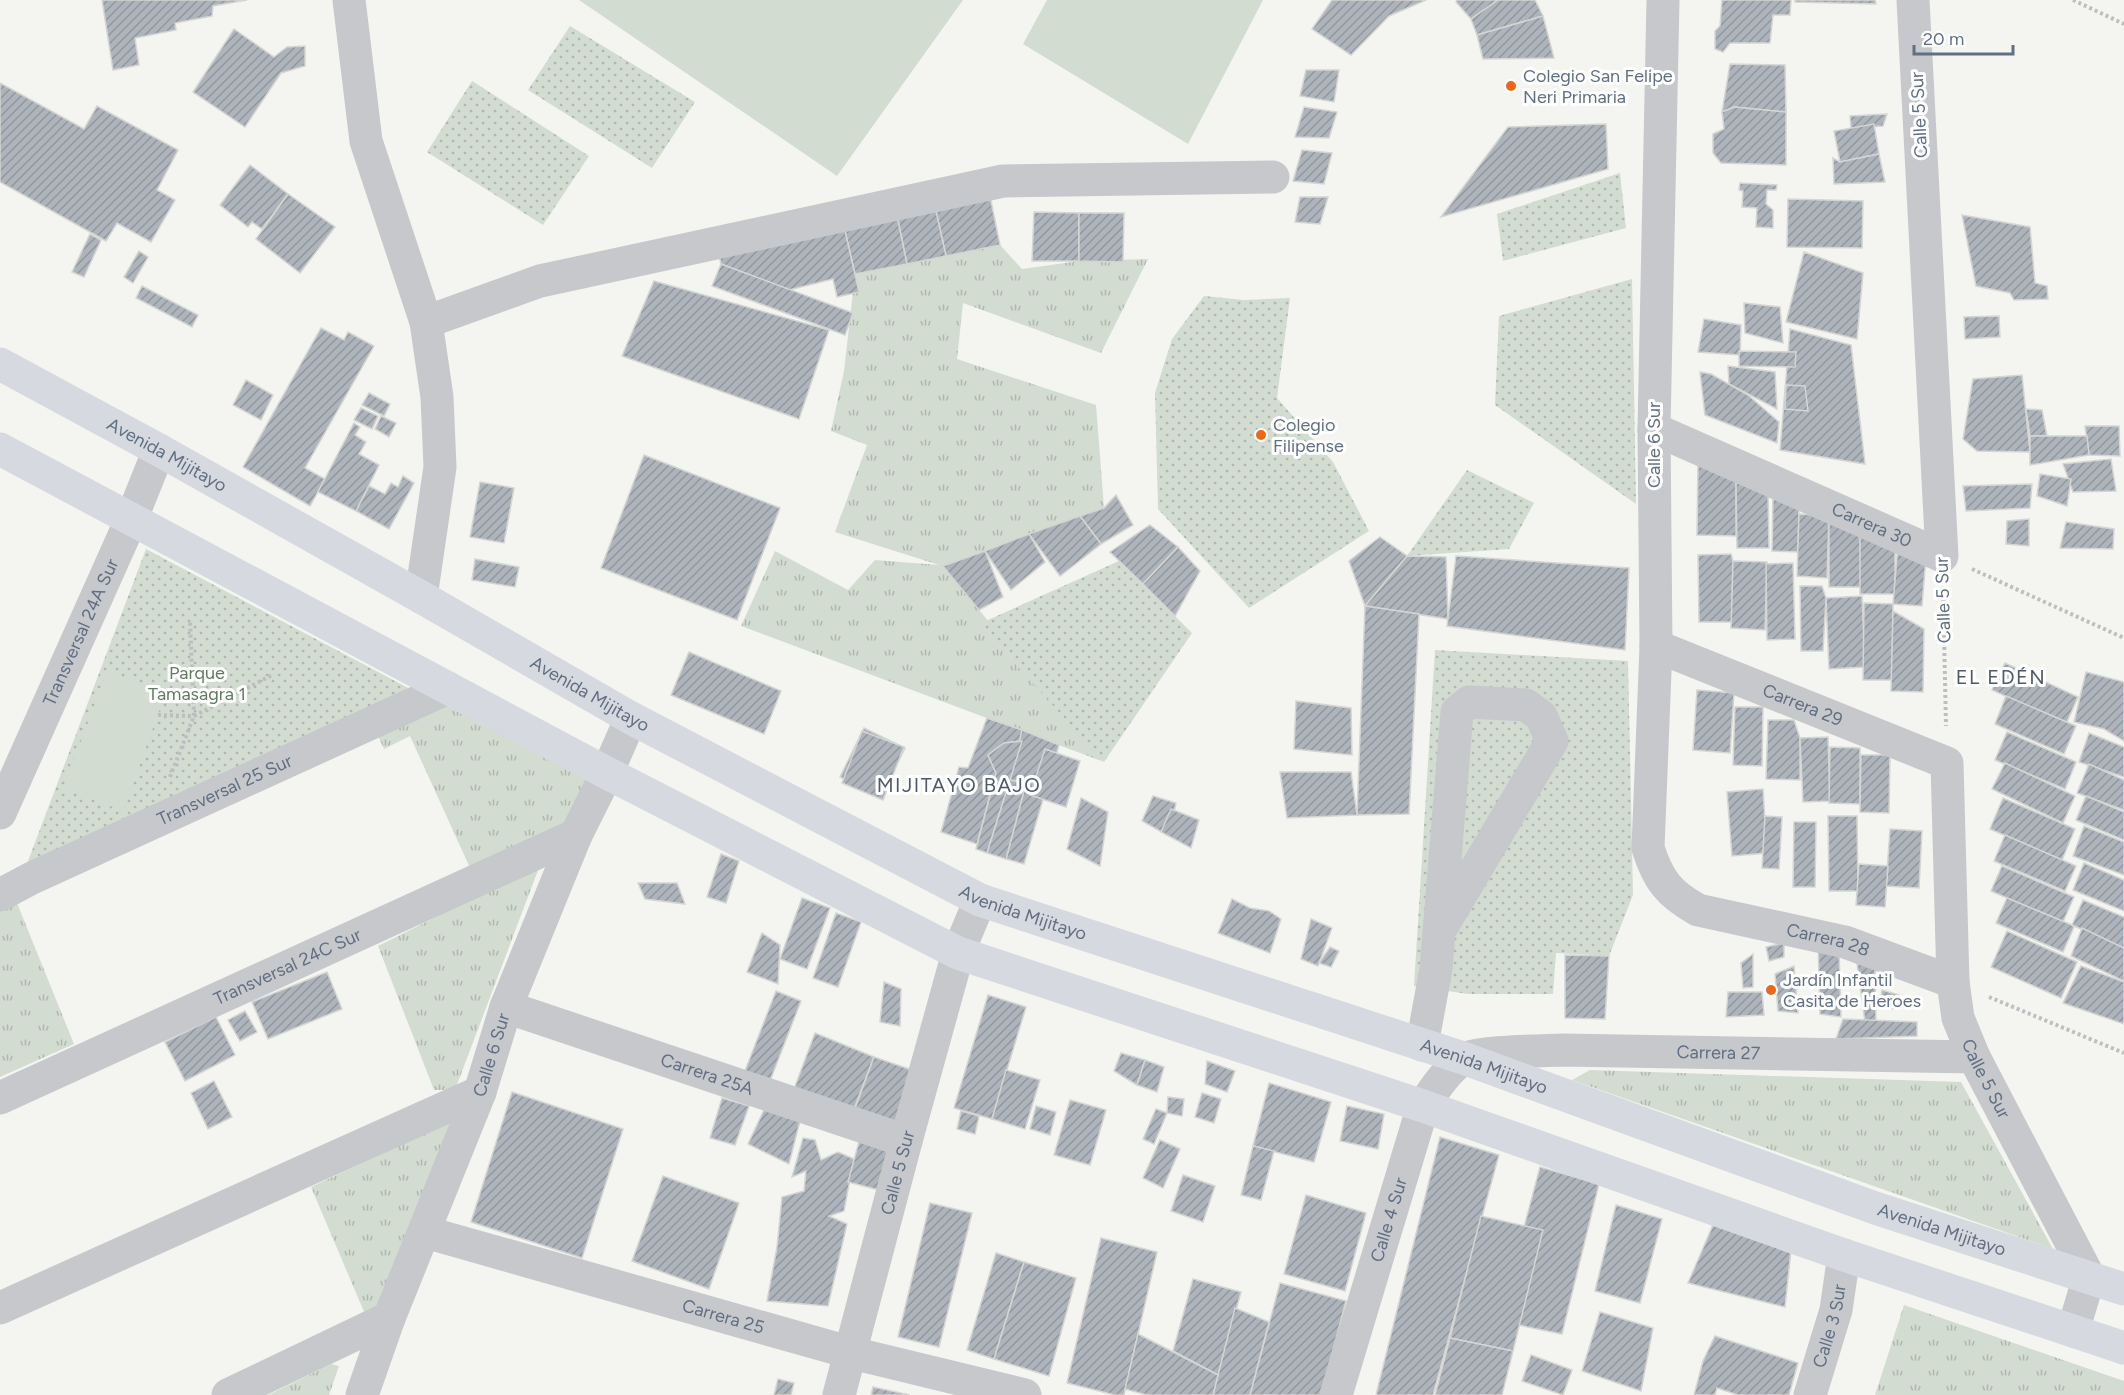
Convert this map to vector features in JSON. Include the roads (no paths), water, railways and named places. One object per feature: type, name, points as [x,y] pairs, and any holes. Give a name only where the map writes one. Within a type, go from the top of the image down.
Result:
[{"type":"main road","name":"Avenida Mijitayo","points":[[0,363],[421,597],[631,718],[980,900],[1463,1058],[1875,1208],[2124,1289]]},
{"type":"main road","points":[[0,449],[607,773],[958,953],[1423,1106],[1844,1255],[2124,1348]]},
{"type":"street","points":[[349,0],[366,141],[426,322],[437,397],[440,467],[421,597]]},
{"type":"street","name":"Calle 6 Sur","points":[[1663,0],[1654,429],[1656,646],[1648,848],[1654,868],[1665,885]]},
{"type":"street","name":"Calle 5 Sur","points":[[1913,0],[1942,556]]},
{"type":"street","points":[[426,322],[540,281],[1003,181],[1273,177]]},
{"type":"street","name":"Carrera 30","points":[[1654,429],[1942,556]]},
{"type":"street","name":"Transversal 24A Sur","points":[[0,813],[131,520],[159,450]]},
{"type":"street","name":"Carrera 29","points":[[1656,646],[1947,763]]},
{"type":"street","name":"Transversal 25 Sur","points":[[0,895],[32,878],[448,688]]},
{"type":"street","points":[[1422,1045],[1436,969],[1457,712],[1469,702],[1526,705],[1541,716],[1552,741],[1440,930]]},
{"type":"street","name":"Calle 6 Sur","points":[[362,1395],[389,1318],[480,1092],[506,1007],[576,835],[631,718]]},
{"type":"street","name":"Calle 5 Sur","points":[[1947,763],[1953,982],[1958,1018],[1974,1057],[2089,1277]]},
{"type":"street","name":"Transversal 24C Sur","points":[[0,1098],[576,835]]},
{"type":"street","name":"Carrera 28","points":[[1665,885],[1680,900],[1698,910],[1845,942],[1953,982]]},
{"type":"street","name":"Calle 5 Sur","points":[[840,1395],[958,953],[980,900]]},
{"type":"street","name":"Carrera 25A","points":[[506,1007],[906,1141]]},
{"type":"street","name":"Carrera 27","points":[[1463,1058],[1504,1052],[1563,1050],[1974,1057]]},
{"type":"street","name":"Calle 4 Sur","points":[[1336,1395],[1423,1106],[1443,1079],[1463,1058]]},
{"type":"street","points":[[0,1308],[480,1092]]},
{"type":"street","name":"Carrera 25","points":[[424,1232],[852,1353],[1025,1395]]},
{"type":"street","name":"Calle 3 Sur","points":[[1809,1395],[1836,1310],[1844,1255]]},
{"type":"street","points":[[2073,1331],[2089,1277]]},
{"type":"street","points":[[228,1395],[389,1318]]},
{"type":"place","name":"Colegio San Felipe Neri Primaria","points":[[1511,86]]},
{"type":"place","name":"Colegio Filipense","points":[[1261,435]]},
{"type":"place","name":"Jardín Infantil Casita de Heroes","points":[[1771,990]]},
{"type":"district","name":"EL EDÉN","points":[[2001,677]]},
{"type":"district","name":"MIJITAYO BAJO","points":[[959,785]]},
{"type":"park label","name":"Parque Tamasagra 1","points":[[197,683]]}]
